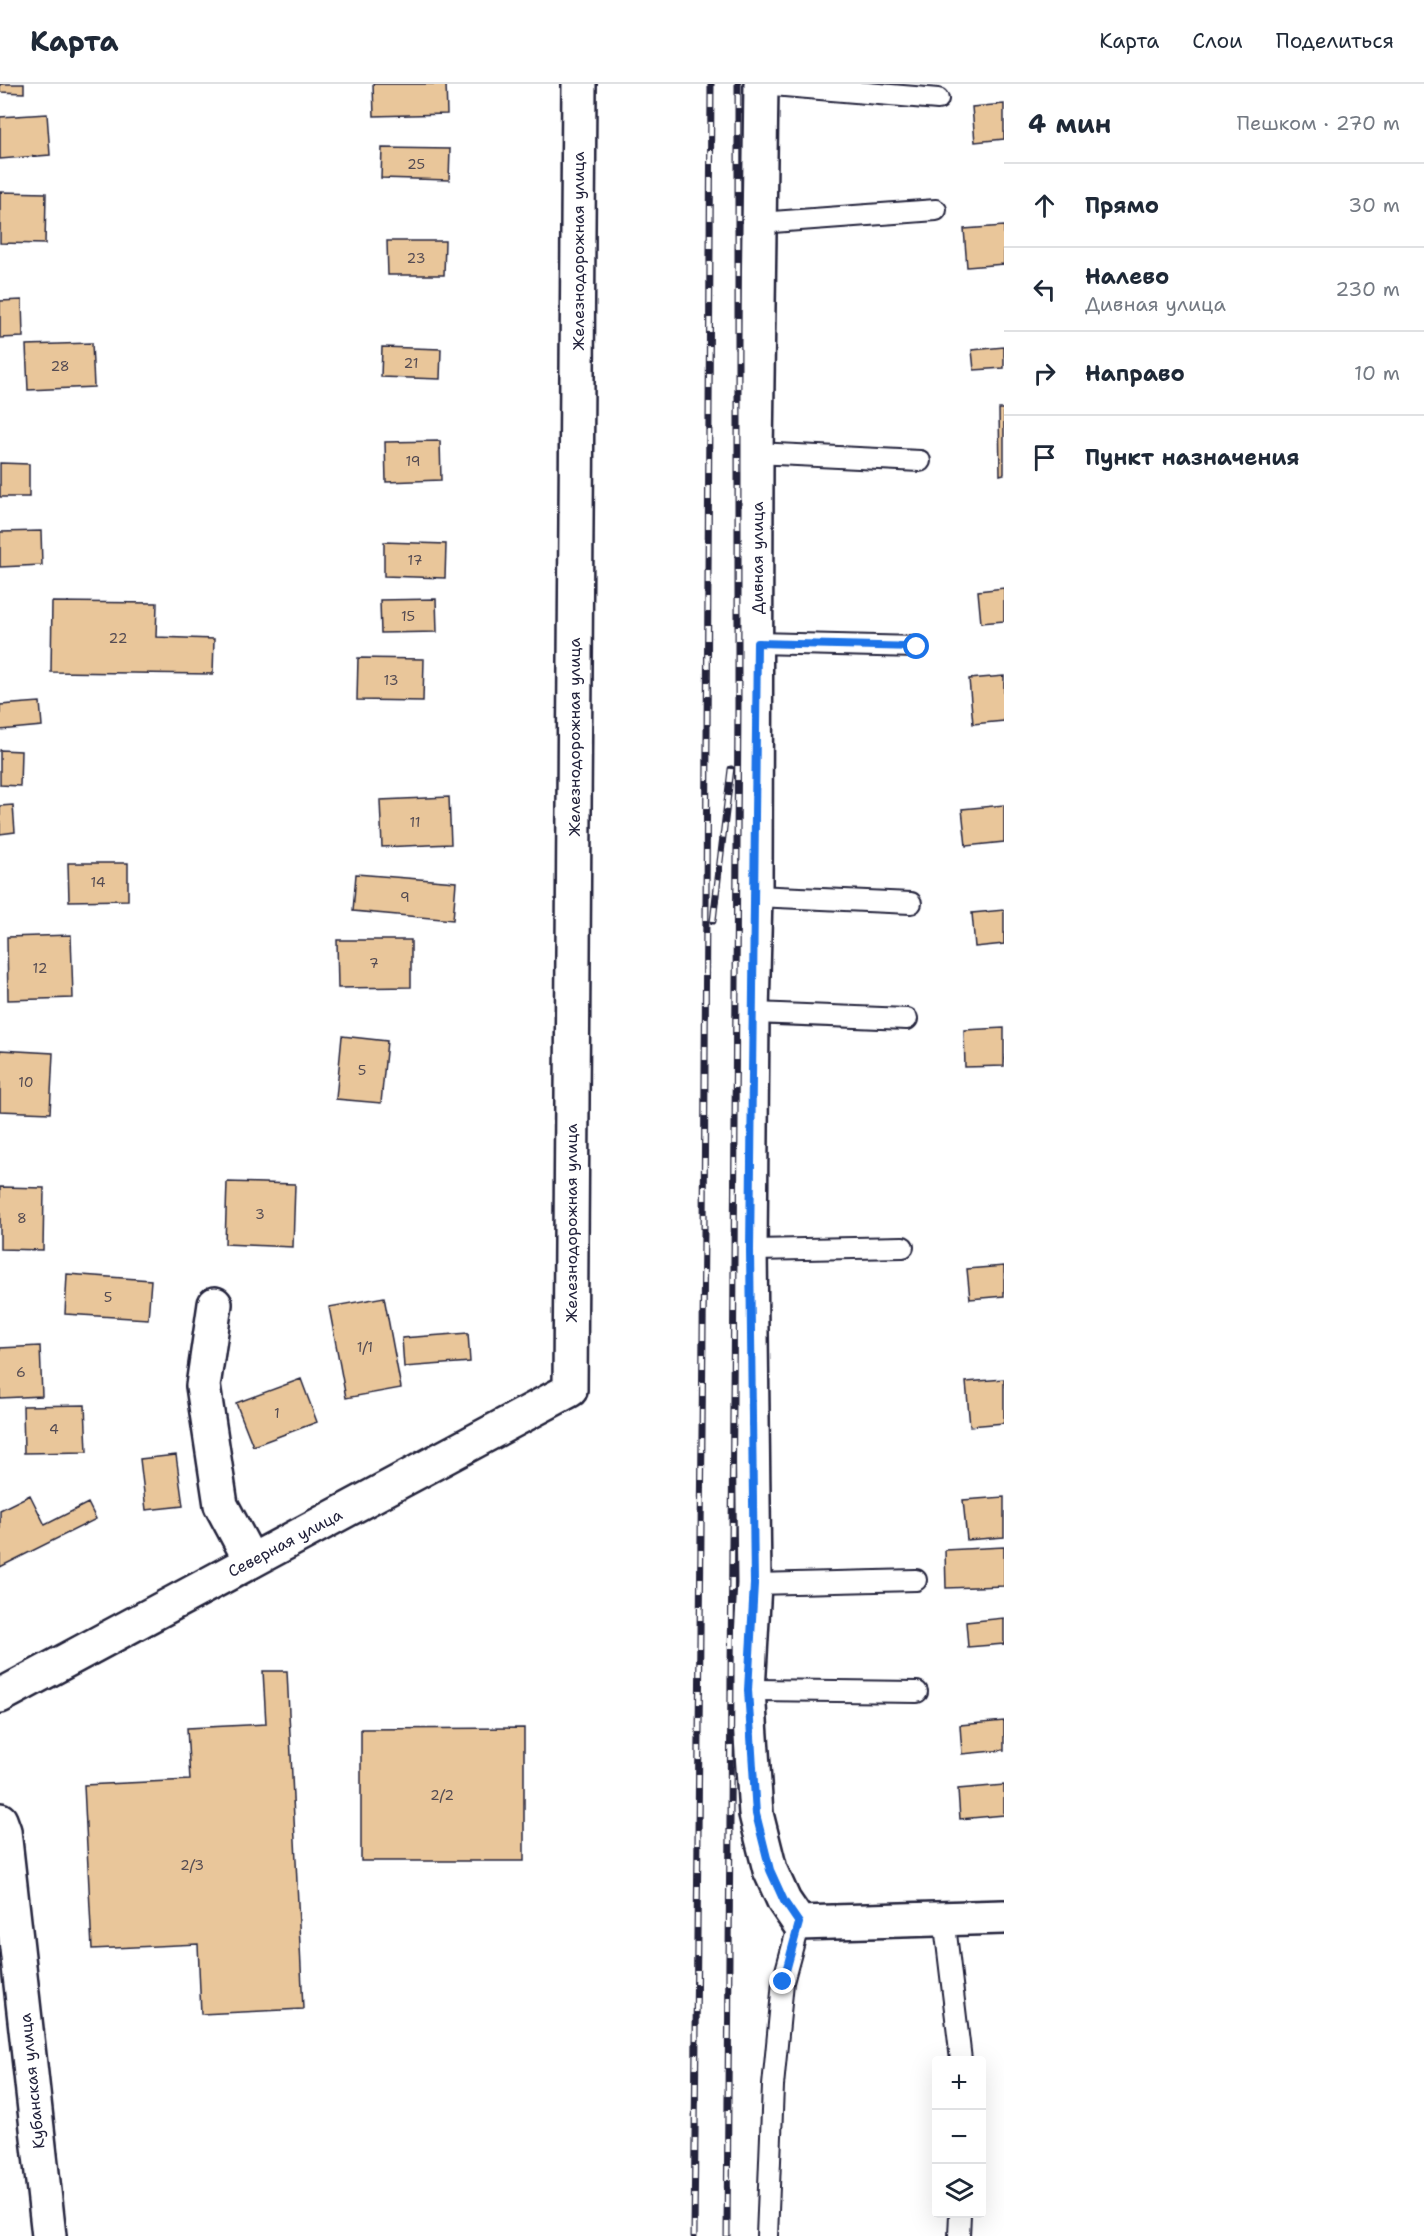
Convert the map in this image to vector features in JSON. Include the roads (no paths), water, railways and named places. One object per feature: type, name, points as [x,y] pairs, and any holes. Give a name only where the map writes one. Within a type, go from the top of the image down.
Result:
[{"type":"street","name":"Железнодорожная улица","points":[[570,1390],[579,84]]},
{"type":"street","name":"Дивная улица","points":[[761,84],[750,1250],[754,1584],[748,1690],[756,1814],[770,1870],[784,1901],[799,1923]]},
{"type":"street","points":[[215,1304],[203,1386],[221,1505],[251,1561]]},
{"type":"street","name":"Северная улица","points":[[0,1696],[570,1390]]},
{"type":"street","name":"Кубанская улица","points":[[0,1820],[4,1831],[49,2236]]},
{"type":"street","points":[[799,1923],[1004,1917]]},
{"type":"lane","points":[[761,84],[938,99]]},
{"type":"lane","points":[[759,223],[936,210]]},
{"type":"lane","points":[[756,453],[920,461]]},
{"type":"lane","points":[[757,643],[917,647]]},
{"type":"lane","points":[[755,896],[911,903]]},
{"type":"lane","points":[[752,1012],[907,1019]]},
{"type":"lane","points":[[750,1250],[903,1246]]},
{"type":"lane","points":[[754,1584],[916,1580]]},
{"type":"lane","points":[[748,1690],[917,1692]]},
{"type":"lane","points":[[944,1917],[960,2056]]},
{"type":"lane","points":[[767,2236],[773,2086],[783,1982],[799,1923]]},
{"type":"lane","points":[[959,2236],[960,2218]]},
{"type":"railway","points":[[694,2236],[704,1233],[711,84]]},
{"type":"railway","points":[[727,2236],[738,706],[738,84]]},
{"type":"railway","points":[[713,921],[731,769]]}]
